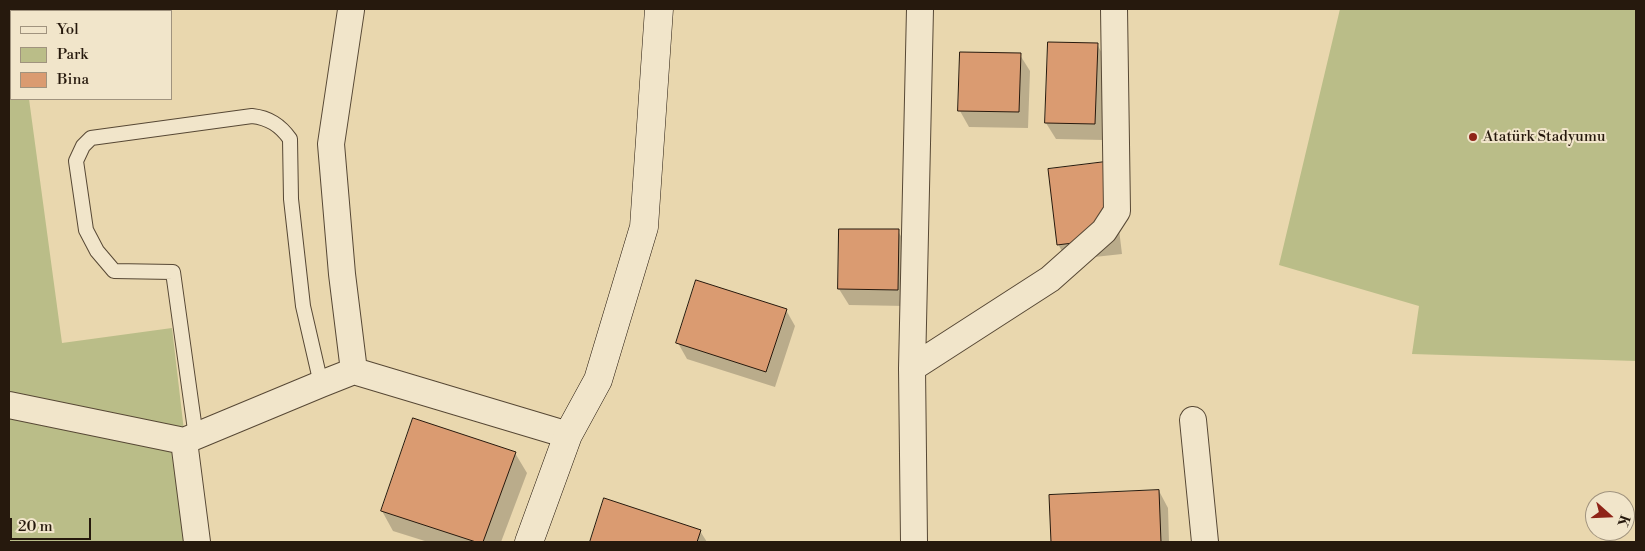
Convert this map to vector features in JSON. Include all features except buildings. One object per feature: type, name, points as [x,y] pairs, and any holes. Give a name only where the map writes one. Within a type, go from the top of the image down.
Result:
[{"type":"main road","points":[[529,542],[568,435],[598,380],[644,227],[659,9]]},
{"type":"street","points":[[354,371],[342,274],[331,144],[357,9]]},
{"type":"street","points":[[914,542],[912,368],[920,9]]},
{"type":"street","points":[[912,368],[1050,279],[1104,232],[1117,211],[1114,9]]},
{"type":"street","points":[[9,405],[190,439],[354,371],[568,435]]},
{"type":"street","points":[[1192,420],[1204,542]]},
{"type":"street","points":[[190,439],[197,542]]},
{"type":"lane","points":[[190,439],[173,272],[114,271],[97,251],[86,230],[76,161],[83,146],[92,138],[252,116],[270,120],[284,131],[290,139],[291,199],[302,306],[321,384]]},
{"type":"green space","name":"Atatürk Stadyumu","points":[[1340,9],[1636,9],[1636,361],[1412,354],[1419,306],[1279,265]]},
{"type":"green space","points":[[10,84],[10,100],[29,100],[62,343],[172,328],[197,542],[9,542]]},
{"type":"place","name":"Atatürk Stadyumu","points":[[1473,137]]}]
